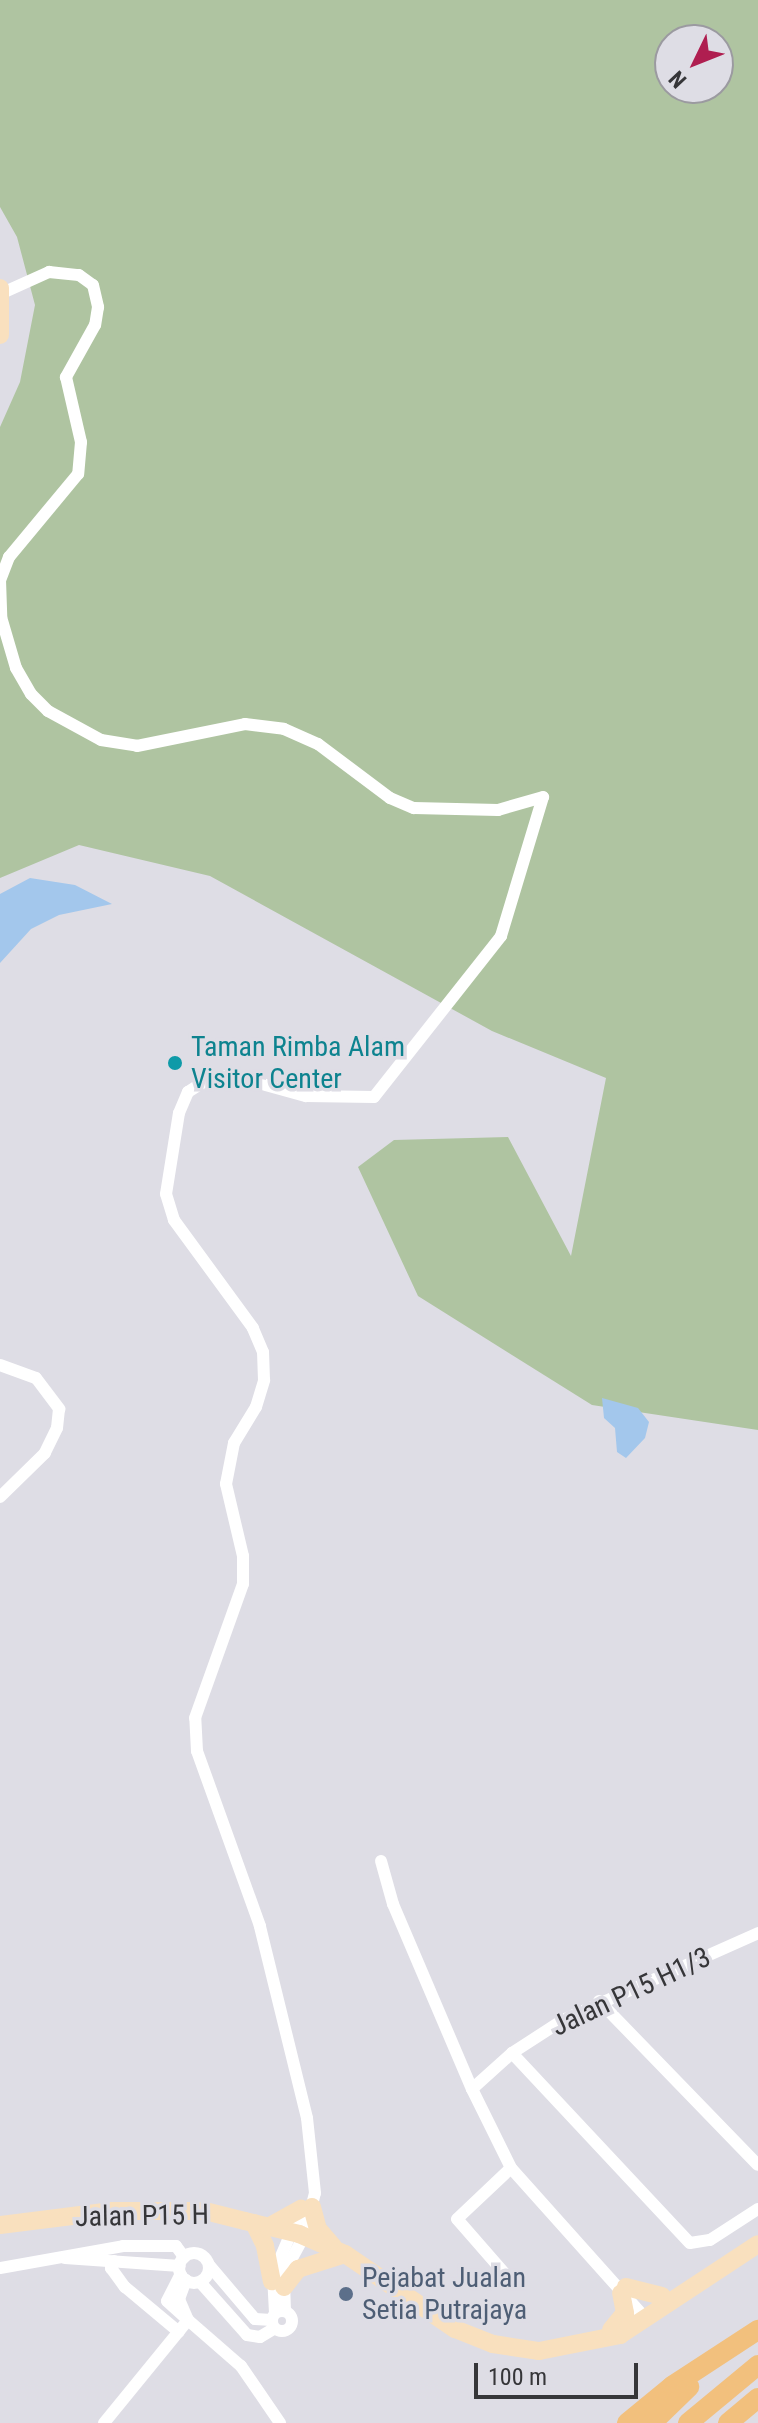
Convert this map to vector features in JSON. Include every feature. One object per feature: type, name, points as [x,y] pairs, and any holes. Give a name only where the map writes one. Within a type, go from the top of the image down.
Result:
[{"type":"main road","points":[[627,2423],[672,2386],[758,2330]]},
{"type":"main road","points":[[652,2423],[758,2330]]},
{"type":"main road","points":[[688,2423],[750,2371]]},
{"type":"main road","points":[[701,2423],[750,2371]]},
{"type":"main road","points":[[728,2423],[758,2398]]},
{"type":"street","points":[[0,335],[1,292],[49,272],[79,275],[93,285],[98,307],[95,325],[66,377],[81,442],[78,474],[9,557],[0,580],[1,617],[16,668],[31,694],[48,711],[101,740],[137,746],[245,724],[284,729],[318,744],[390,798],[414,808],[498,810],[543,797],[501,936],[374,1097],[306,1096],[229,1075],[205,1081],[188,1092],[174,1142],[166,1194],[174,1220],[253,1328],[263,1352],[264,1380],[256,1407],[234,1443],[226,1484],[243,1556],[243,1584],[195,1718],[197,1751],[244,1875],[273,1972],[295,2055],[314,2174],[298,2234],[278,2284],[277,2318],[260,2337],[247,2335],[200,2282],[182,2269],[58,2257]]},
{"type":"street","points":[[0,1365],[36,1378],[59,1409],[57,1428],[45,1453],[0,1497]]},
{"type":"street","points":[[381,1861],[393,1904],[472,2089],[511,2168],[646,2314]]},
{"type":"street","name":"Jalan P15 H1/3","points":[[472,2089],[512,2053],[599,2001],[758,1933]]},
{"type":"street","points":[[599,2001],[758,2165]]},
{"type":"street","points":[[512,2053],[690,2243],[710,2240],[758,2209]]},
{"type":"street","points":[[506,2275],[457,2219],[511,2168]]},
{"type":"street","points":[[278,2284],[261,2225],[306,2208]]},
{"type":"street","points":[[278,2284],[298,2269],[341,2252],[318,2229],[306,2208]]},
{"type":"street","name":"Jalan P15 H","points":[[0,2225],[112,2211],[205,2211],[298,2234],[341,2252],[455,2329],[493,2344],[539,2351],[592,2344],[758,2244]]},
{"type":"street","name":"Jalan P15 H","points":[[539,2351],[611,2330],[646,2314],[662,2296],[758,2234]]},
{"type":"street","points":[[0,2268],[58,2257],[160,2245],[176,2246],[182,2269]]},
{"type":"street","points":[[277,2318],[255,2319],[199,2254],[182,2269],[167,2301],[241,2366],[280,2423]]},
{"type":"street","points":[[96,2261],[179,2332]]},
{"type":"street","points":[[114,2261],[111,2268],[125,2287]]},
{"type":"street","points":[[200,2282],[209,2265]]},
{"type":"street","points":[[623,2290],[662,2296]]},
{"type":"street","points":[[611,2330],[625,2313],[623,2290]]},
{"type":"street","points":[[104,2423],[188,2320]]},
{"type":"green space","points":[[0,0],[758,0],[758,1430],[592,1405],[418,1296],[358,1167],[394,1140],[508,1137],[571,1256],[606,1078],[492,1031],[210,876],[79,845],[0,878],[0,427],[20,382],[35,305],[17,237],[0,207]]},
{"type":"water","points":[[30,878],[75,885],[112,904],[59,915],[31,929],[0,963],[0,894]]},
{"type":"water","points":[[602,1398],[638,1408],[649,1422],[645,1438],[626,1458],[617,1452],[615,1428],[604,1418]]},
{"type":"place","name":"Taman Rimba Alam Visitor Center","points":[[175,1063]]},
{"type":"place","name":"Pejabat Jualan Setia Putrajaya","points":[[346,2294]]}]
